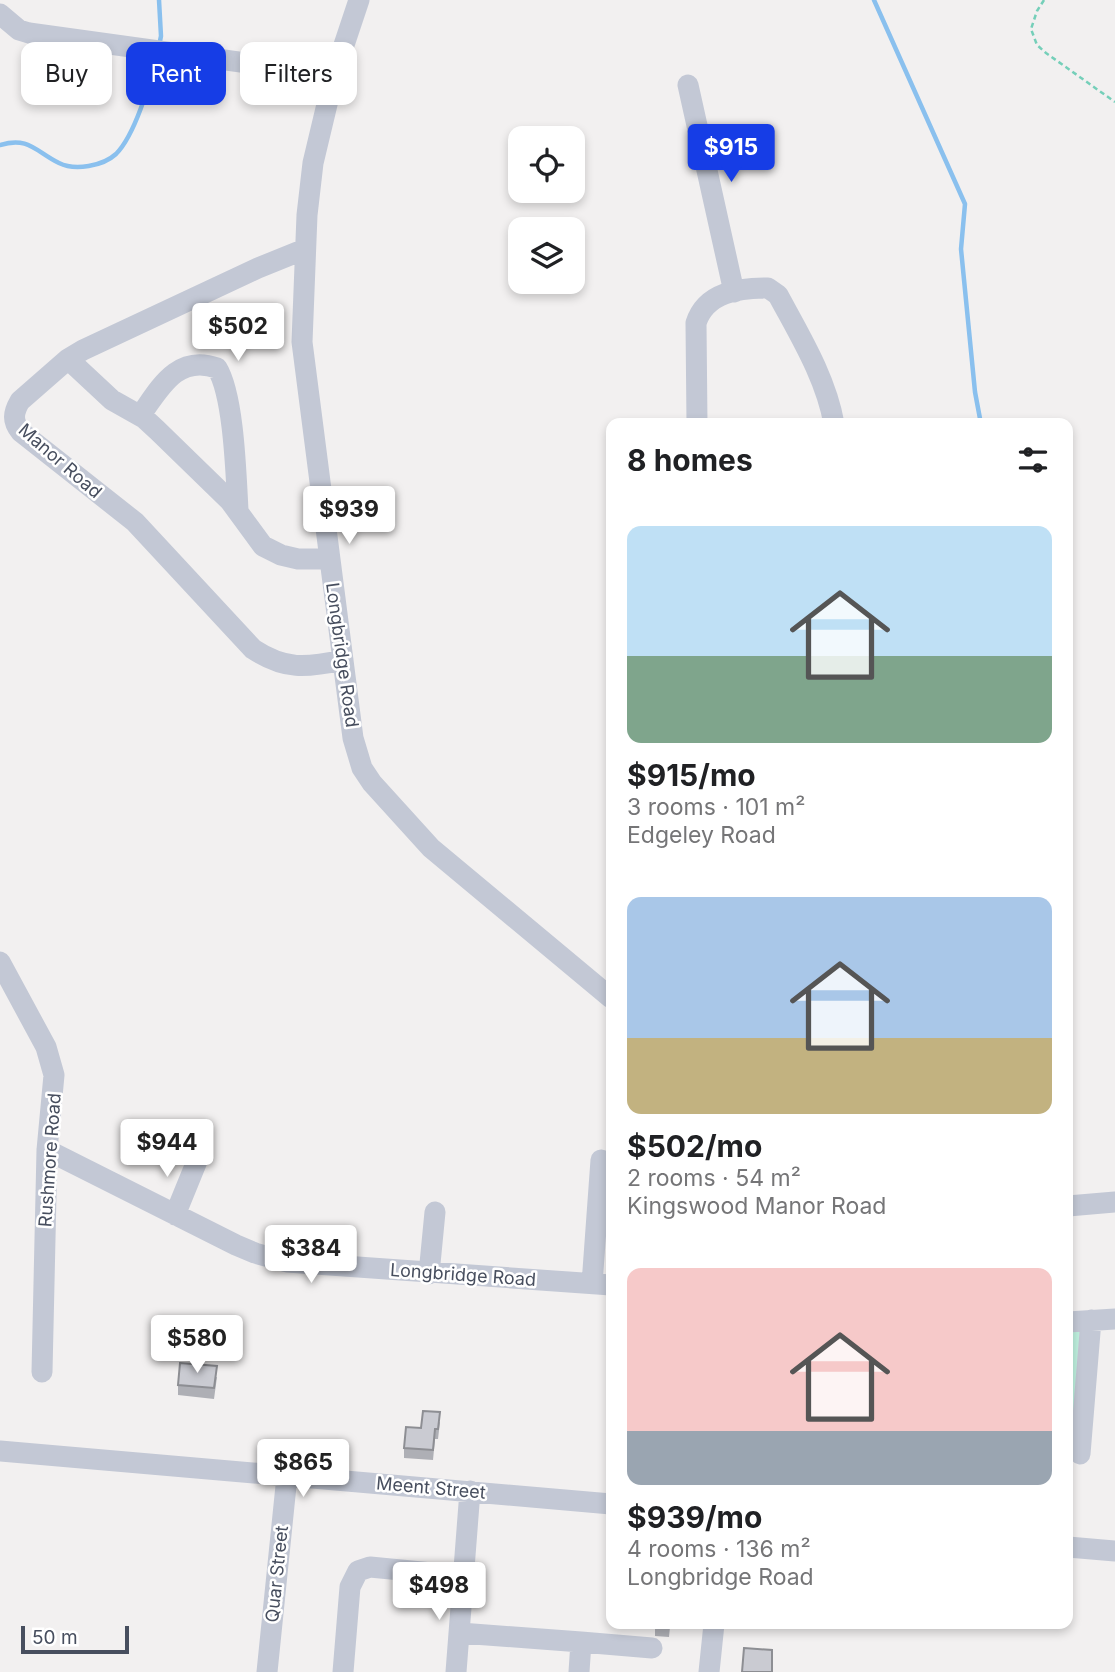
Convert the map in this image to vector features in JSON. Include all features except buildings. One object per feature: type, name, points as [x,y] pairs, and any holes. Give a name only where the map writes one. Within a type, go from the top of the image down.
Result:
[{"type":"street","name":"Longbridge Road","points":[[345,42],[359,0]]},
{"type":"street","points":[[0,14],[19,30],[29,33],[240,62]]},
{"type":"street","points":[[688,85],[734,292]]},
{"type":"street","name":"Longbridge Road","points":[[327,105],[313,163],[305,249],[302,342],[353,738],[362,768],[372,783],[431,848],[606,994]]},
{"type":"street","name":"Manor Road","points":[[305,249],[122,330],[68,359],[20,401],[13,417],[21,432],[135,522],[253,649],[270,660],[296,666],[314,666],[343,660]]},
{"type":"street","points":[[697,418],[696,323],[704,305],[721,294],[768,288],[778,295],[823,384],[832,418]]},
{"type":"street","points":[[68,359],[112,400],[140,416],[238,510],[263,546],[281,555],[298,559],[329,559]]},
{"type":"street","points":[[140,416],[162,384],[185,367],[205,364],[217,368],[225,384],[235,452],[238,510]]},
{"type":"street","name":"Rushmore Road","points":[[0,962],[40,1036],[51,1062],[55,1088],[47,1150],[42,1372]]},
{"type":"street","name":"Longbridge Road","points":[[47,1150],[236,1245],[287,1262],[601,1284]]},
{"type":"street","points":[[601,1160],[601,1284]]},
{"type":"street","points":[[175,1214],[198,1161]]},
{"type":"street","points":[[1073,1206],[1115,1202]]},
{"type":"street","points":[[429,1274],[435,1212]]},
{"type":"street","points":[[1073,1322],[1115,1319]]},
{"type":"street","points":[[1080,1454],[1091,1320]]},
{"type":"street","name":"Meent Street","points":[[0,1451],[606,1504]]},
{"type":"street","name":"Quar Street","points":[[267,1672],[286,1476]]},
{"type":"street","points":[[456,1672],[470,1491]]},
{"type":"street","points":[[1073,1547],[1115,1551]]},
{"type":"street","points":[[343,1672],[350,1587],[358,1571],[370,1567],[463,1576]]},
{"type":"street","points":[[709,1672],[713,1629]]},
{"type":"street","points":[[460,1633],[652,1648]]},
{"type":"street","points":[[579,1672],[581,1642]]},
{"type":"path","points":[[1044,0],[1031,29],[1037,45],[1115,102]]},
{"type":"green space","points":[[1080,1331],[1073,1420],[1073,1332]]},
{"type":"waterway","points":[[159,0],[160,42]]},
{"type":"waterway","points":[[874,0],[965,204],[961,249],[980,418]]},
{"type":"waterway","points":[[0,145],[18,142],[32,146],[59,163],[73,167],[96,164],[116,154],[123,145],[142,105]]}]
